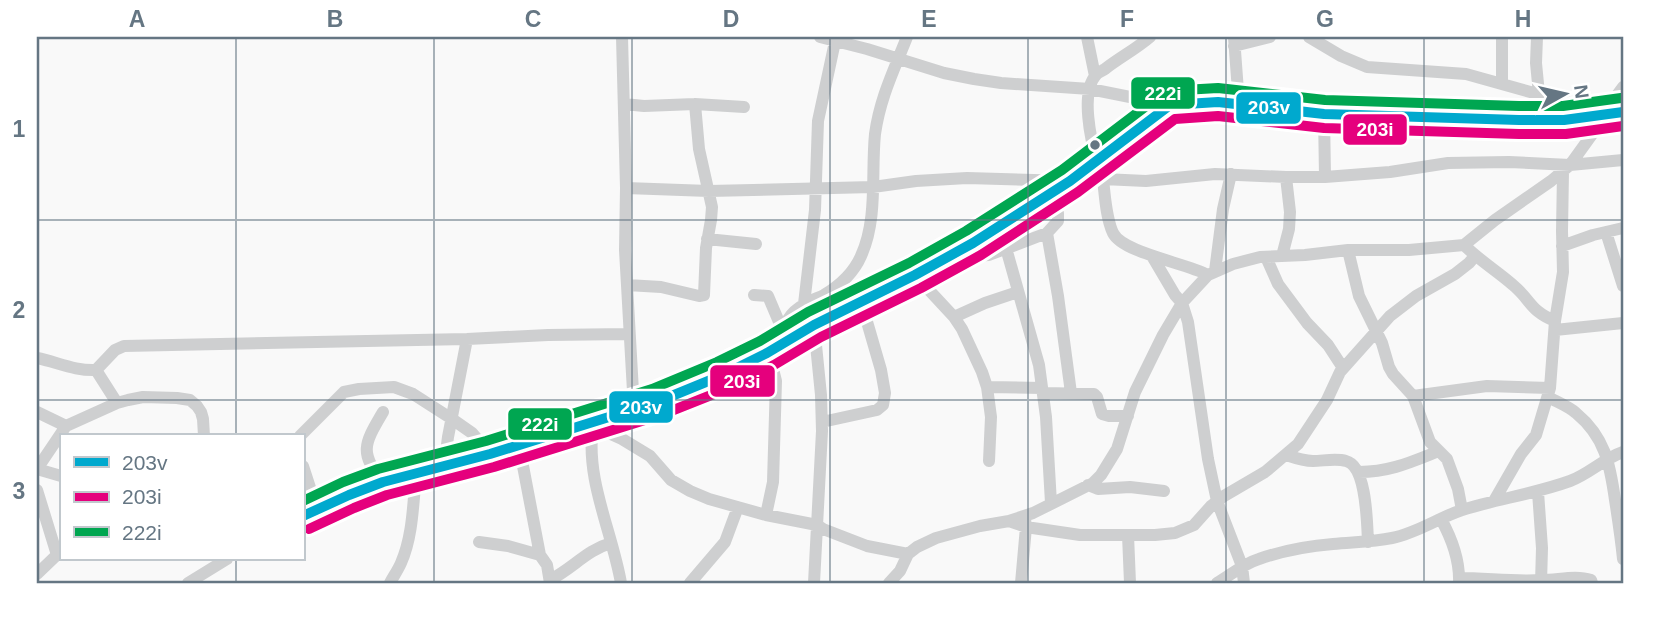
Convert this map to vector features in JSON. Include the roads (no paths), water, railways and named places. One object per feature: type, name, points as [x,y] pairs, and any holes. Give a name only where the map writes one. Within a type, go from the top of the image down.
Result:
[{"type":"street","points":[[622,37],[625,250],[634,409]]},
{"type":"street","points":[[820,37],[835,38],[944,73],[987,81],[1090,89],[1170,105],[1218,102],[1324,114],[1518,120],[1564,120],[1607,111]]},
{"type":"street","points":[[782,329],[787,320],[804,304],[837,286],[860,259],[866,243],[872,208],[876,132],[880,109],[884,91],[907,37]]},
{"type":"street","points":[[1087,37],[1095,76],[1087,110],[1089,132],[1097,161]]},
{"type":"street","points":[[1095,76],[1150,37]]},
{"type":"street","points":[[1239,105],[1234,41],[1270,37]]},
{"type":"street","points":[[1309,37],[1341,56],[1367,67],[1466,74],[1577,105],[1623,112]]},
{"type":"street","points":[[1502,37],[1503,84]]},
{"type":"street","points":[[1537,37],[1539,94]]},
{"type":"street","points":[[804,304],[814,211],[818,121],[835,38]]},
{"type":"street","points":[[1025,521],[1051,503],[1093,483],[1108,466],[1117,449],[1135,392],[1149,361],[1182,303],[1211,273],[1233,264],[1266,257],[1348,250],[1409,250],[1464,246],[1566,168],[1623,87]]},
{"type":"street","points":[[624,104],[744,107]]},
{"type":"street","points":[[627,285],[661,287],[704,295],[712,207],[699,149],[695,104]]},
{"type":"street","points":[[304,516],[383,482],[593,424],[723,375],[955,253],[1070,181],[1170,105]]},
{"type":"street","points":[[1324,114],[1325,177]]},
{"type":"street","points":[[626,188],[709,191],[873,187],[967,178],[1146,181],[1231,174],[1325,177],[1390,172],[1447,163],[1477,162],[1566,168],[1623,160]]},
{"type":"street","points":[[1494,501],[1521,454],[1536,435],[1549,392],[1563,272],[1566,168]]},
{"type":"street","points":[[1211,273],[1231,174]]},
{"type":"street","points":[[1282,256],[1290,212],[1286,177]]},
{"type":"street","points":[[1104,179],[1112,232],[1118,240],[1152,256],[1211,273]]},
{"type":"street","points":[[955,253],[989,256],[1047,233],[1058,221],[1058,213],[1046,197]]},
{"type":"street","points":[[1562,246],[1623,228]]},
{"type":"street","points":[[1606,232],[1623,286]]},
{"type":"street","points":[[1047,233],[1071,393]]},
{"type":"street","points":[[707,239],[756,244]]},
{"type":"street","points":[[1464,246],[1517,288],[1538,313],[1555,326],[1623,323]]},
{"type":"street","points":[[1006,248],[1039,365],[1050,462],[1051,503]]},
{"type":"street","points":[[1348,250],[1359,296],[1382,343],[1392,374],[1413,396],[1430,442],[1447,459],[1454,475],[1462,510]]},
{"type":"street","points":[[1152,256],[1182,303],[1188,322],[1217,501],[1242,566],[1244,583]]},
{"type":"street","points":[[889,583],[901,577],[908,554],[917,547],[936,538],[980,526],[1025,521],[1080,535],[1155,535],[1175,533],[1194,525],[1217,501],[1265,472],[1298,444],[1327,400],[1340,372],[1390,316],[1416,296],[1455,274],[1475,256]]},
{"type":"street","points":[[1266,257],[1279,284],[1343,368]]},
{"type":"street","points":[[915,275],[954,317],[982,372],[987,387],[990,417],[989,461]]},
{"type":"street","points":[[954,317],[1018,292]]},
{"type":"street","points":[[754,295],[768,296],[782,329],[782,343]]},
{"type":"street","points":[[822,422],[877,410],[883,405],[885,393],[881,370],[862,301]]},
{"type":"street","points":[[814,325],[822,422],[814,583]]},
{"type":"street","points":[[37,358],[77,369],[96,370],[115,350],[124,346],[629,334]]},
{"type":"street","points":[[444,467],[467,339]]},
{"type":"street","points":[[766,515],[772,482],[776,396],[776,381],[767,354]]},
{"type":"street","points":[[96,370],[117,403]]},
{"type":"street","points":[[1413,396],[1487,386],[1549,392],[1594,431],[1608,459],[1623,559]]},
{"type":"street","points":[[302,434],[344,392],[394,387],[413,394],[452,418],[471,433],[490,454]]},
{"type":"street","points":[[987,387],[1094,394],[1102,414],[1128,416]]},
{"type":"street","points":[[61,434],[66,426],[117,403],[143,397],[190,400],[201,412],[204,434]]},
{"type":"street","points":[[37,412],[66,426]]},
{"type":"street","points":[[383,412],[369,436],[366,450],[374,472],[383,482]]},
{"type":"street","points":[[593,424],[650,456],[671,480],[709,499],[766,515],[817,525],[867,546],[908,554]]},
{"type":"street","points":[[593,424],[595,481],[621,583]]},
{"type":"street","points":[[60,435],[37,469],[38,475],[60,476]]},
{"type":"street","points":[[519,445],[540,555],[547,565],[550,581],[586,554],[611,543]]},
{"type":"street","points":[[1359,472],[1400,467],[1439,451]]},
{"type":"street","points":[[1217,583],[1258,559],[1300,549],[1393,538],[1462,510],[1538,492],[1582,477],[1623,452]]},
{"type":"street","points":[[1286,455],[1308,461],[1345,460],[1352,464],[1359,472],[1365,501],[1368,542]]},
{"type":"street","points":[[304,469],[317,509]]},
{"type":"street","points":[[390,583],[401,563],[408,538],[416,474]]},
{"type":"street","points":[[1088,485],[1098,489],[1130,487],[1164,491]]},
{"type":"street","points":[[37,489],[59,553],[37,574]]},
{"type":"street","points":[[1538,492],[1542,548],[1541,582]]},
{"type":"street","points":[[690,583],[725,542],[738,507]]},
{"type":"street","points":[[1441,519],[1453,544],[1459,580],[1541,582],[1562,578],[1587,578],[1592,583]]},
{"type":"street","points":[[1021,583],[1025,521]]},
{"type":"street","points":[[1128,535],[1130,583]]},
{"type":"street","points":[[479,542],[508,546],[540,555]]},
{"type":"street","points":[[188,583],[226,560]]}]
